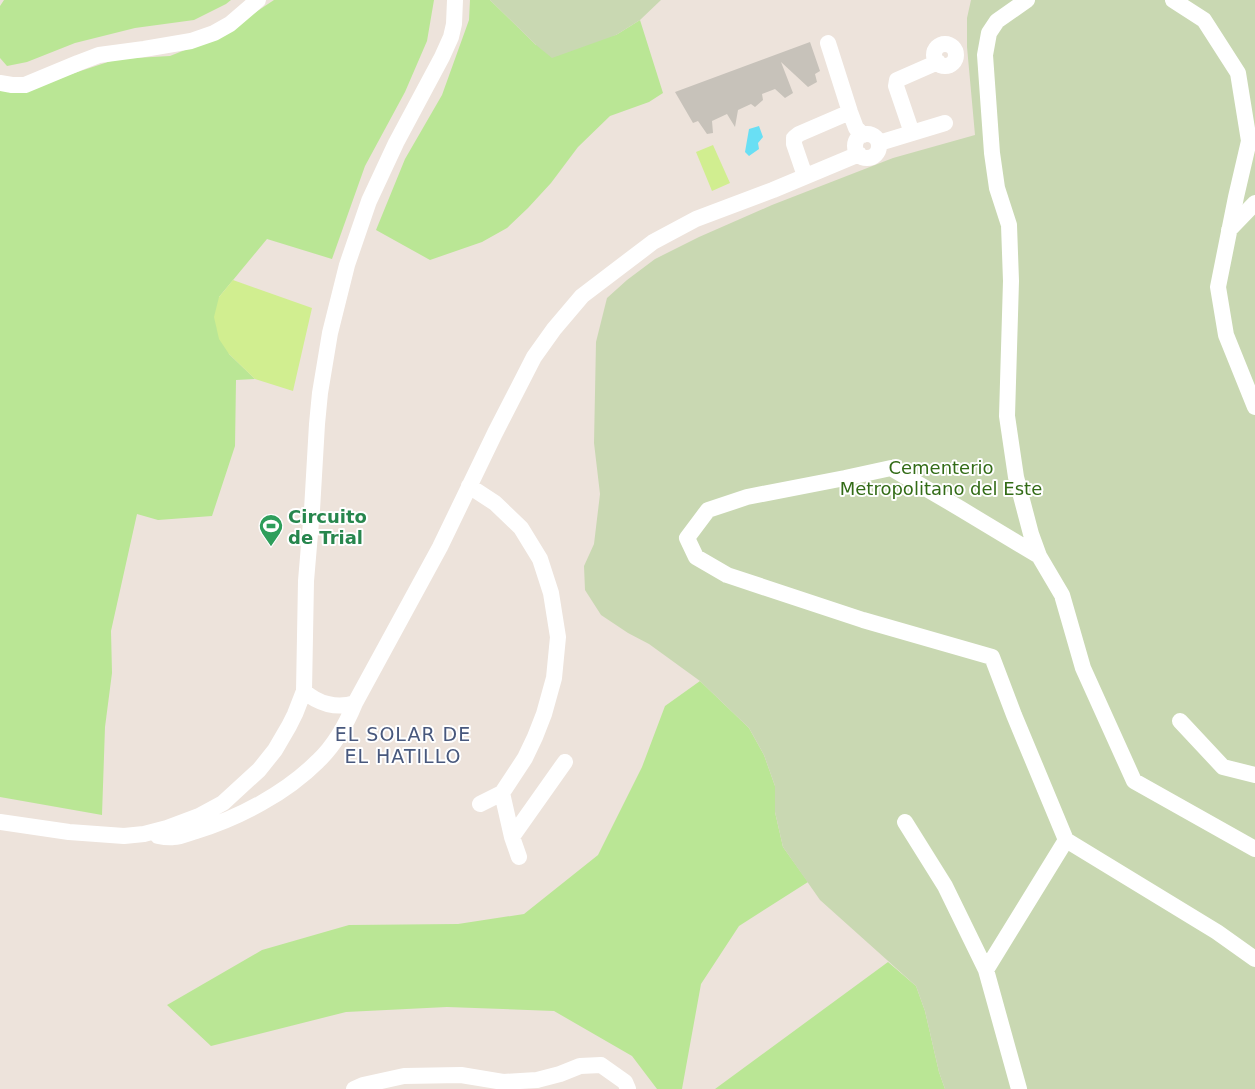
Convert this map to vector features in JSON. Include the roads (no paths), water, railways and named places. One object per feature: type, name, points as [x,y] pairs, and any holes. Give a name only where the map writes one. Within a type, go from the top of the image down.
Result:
[{"type":"street","points":[[0,83],[25,85],[99,55],[190,41],[214,33],[230,24],[258,0]]},
{"type":"street","points":[[0,822],[87,834],[124,836],[144,834],[167,828],[222,803],[247,782],[267,760],[286,732],[304,690],[306,581],[317,424],[330,333],[348,265],[370,201],[396,143],[451,37],[454,24],[455,0]]},
{"type":"street","points":[[1028,0],[997,21],[989,33],[985,55],[992,153],[997,188],[1009,225],[1012,281],[1007,416],[1016,477],[1039,556],[1062,595],[1083,668],[1134,781],[1255,849]]},
{"type":"street","points":[[1173,0],[1204,20],[1238,73],[1249,141],[1228,230],[1218,287],[1226,334],[1255,407]]},
{"type":"street","points":[[828,44],[856,128],[863,135]]},
{"type":"street","points":[[912,132],[896,86],[896,80],[938,62]]},
{"type":"street","points":[[805,176],[794,144],[794,138],[799,134],[850,112]]},
{"type":"street","points":[[879,143],[945,122]]},
{"type":"street","points":[[871,134],[879,143],[878,150],[873,156],[866,157],[857,151],[857,140],[863,135],[871,134]]},
{"type":"street","points":[[144,834],[173,838],[215,825],[248,810],[297,779],[328,750],[346,723],[440,547],[534,357],[554,329],[582,296],[653,242],[696,219],[859,154]]},
{"type":"street","points":[[1228,230],[1255,203]]},
{"type":"street","points":[[1039,556],[891,468],[747,497],[708,510],[686,538],[696,557],[727,575],[863,620],[992,657],[1066,840],[1217,932],[1255,959]]},
{"type":"street","points":[[470,486],[495,503],[521,528],[540,559],[551,593],[558,637],[554,678],[544,714],[535,737],[525,758],[502,793],[480,804]]},
{"type":"street","points":[[304,690],[317,700],[334,705],[340,706],[355,703]]},
{"type":"street","points":[[1180,721],[1223,767],[1255,775]]},
{"type":"street","points":[[512,837],[565,762]]},
{"type":"street","points":[[502,793],[512,837],[519,857]]},
{"type":"street","points":[[904,822],[945,886],[986,970],[1019,1089]]},
{"type":"street","points":[[986,970],[1066,840]]},
{"type":"street","points":[[354,1089],[363,1084],[404,1076],[461,1075],[503,1082],[537,1080],[580,1066],[601,1066],[624,1082],[628,1089]]},
{"type":"water","points":[[759,126],[763,137],[758,143],[759,149],[749,156],[745,152],[749,129]]},
{"type":"place","name":"Circuito de Trial","points":[[271,547]]},
{"type":"district","name":"EL SOLAR DE EL HATILLO","points":[[403,745]]},
{"type":"park label","name":"Cementerio Metropolitano del Este","points":[[941,477]]}]
